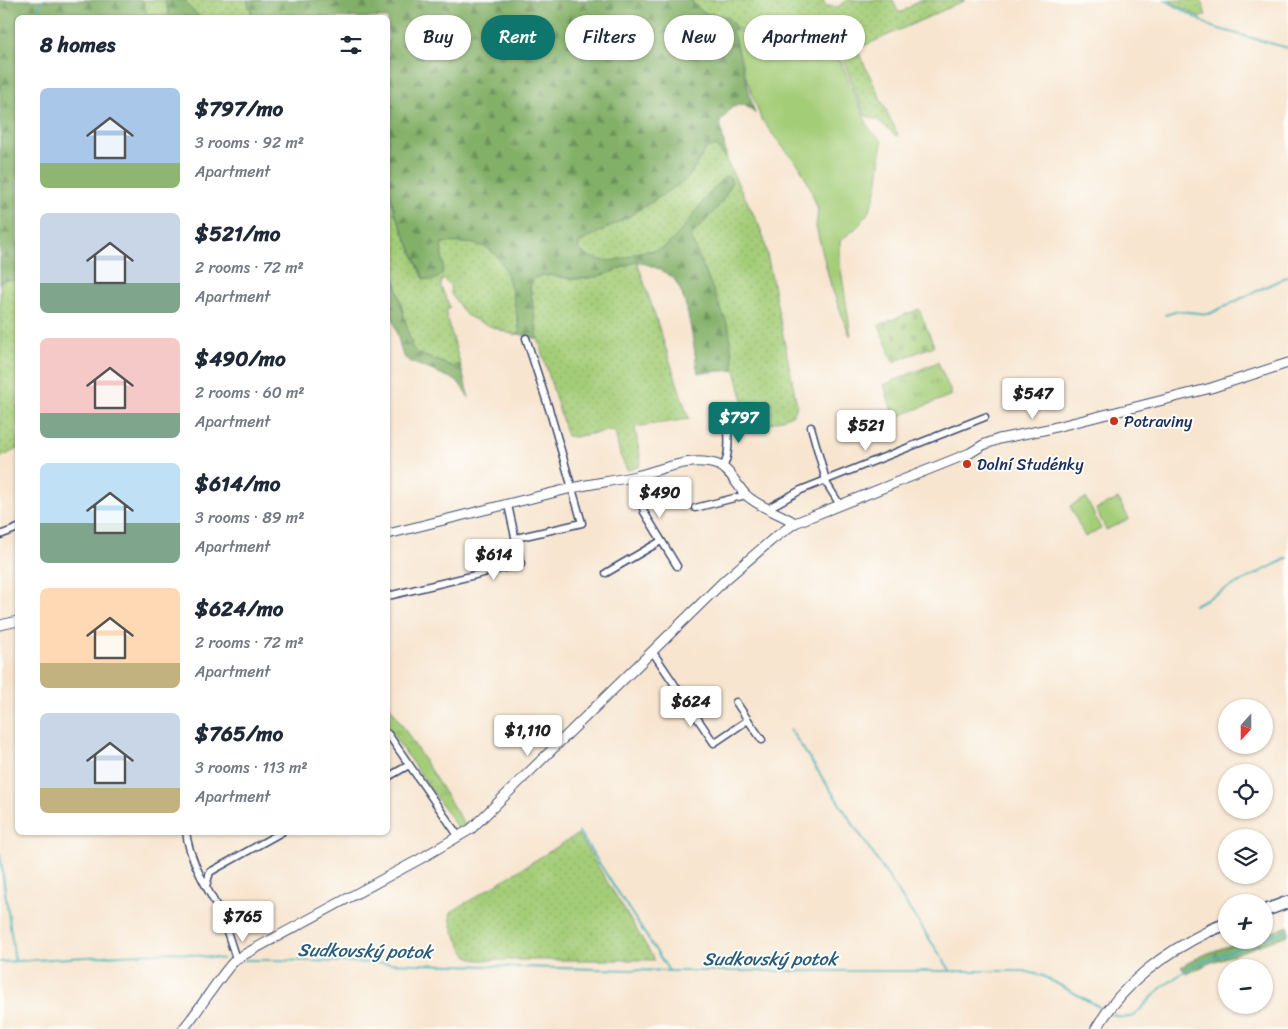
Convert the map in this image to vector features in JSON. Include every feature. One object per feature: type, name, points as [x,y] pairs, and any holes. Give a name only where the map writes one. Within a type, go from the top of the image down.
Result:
[{"type":"highway","points":[[1273,908],[1288,902]]},
{"type":"highway","points":[[1211,930],[1218,927]]},
{"type":"main road","points":[[1096,1029],[1121,993],[1142,972],[1160,959],[1211,930]]},
{"type":"street","points":[[516,538],[582,523],[573,488],[526,338]]},
{"type":"street","points":[[183,1029],[228,967],[236,959],[460,837],[471,829],[725,580],[774,538],[795,523],[970,453],[983,445],[999,439],[1048,429],[1211,388],[1288,364]]},
{"type":"street","points":[[769,510],[772,506],[801,490],[985,416]]},
{"type":"street","points":[[724,468],[728,460],[729,432],[726,417]]},
{"type":"street","points":[[811,427],[826,480],[840,505]]},
{"type":"street","points":[[390,534],[573,488],[700,461],[709,462],[724,468],[746,495],[769,510],[795,523]]},
{"type":"street","points":[[635,476],[644,512],[677,566]]},
{"type":"street","points":[[695,508],[746,495]]},
{"type":"street","points":[[390,596],[521,564],[508,505]]},
{"type":"street","points":[[0,535],[15,529]]},
{"type":"street","points":[[606,573],[661,541]]},
{"type":"street","points":[[0,626],[15,622]]},
{"type":"street","points":[[652,651],[714,743],[748,720]]},
{"type":"street","points":[[736,702],[762,740]]},
{"type":"street","points":[[390,737],[460,837]]},
{"type":"street","points":[[390,776],[409,765]]},
{"type":"street","points":[[186,835],[188,849],[194,865],[228,934],[236,959]]},
{"type":"street","points":[[206,887],[210,872],[277,835]]},
{"type":"green space","points":[[0,0],[142,0],[147,14],[153,15],[15,15],[15,280],[0,282]]},
{"type":"green space","points":[[142,0],[165,0],[168,15],[147,14]]},
{"type":"green space","points":[[165,0],[185,0],[188,6],[198,15],[168,15]]},
{"type":"green space","points":[[185,0],[247,0],[252,15],[198,15],[187,6]]},
{"type":"green space","points":[[247,0],[690,0],[704,13],[716,15],[664,15],[664,60],[734,60],[734,26],[736,28],[736,42],[755,114],[751,109],[741,104],[731,108],[720,122],[727,160],[716,146],[707,148],[687,179],[628,217],[580,242],[578,249],[598,260],[612,260],[662,249],[682,229],[719,183],[726,176],[731,178],[727,193],[722,201],[692,235],[692,240],[729,328],[734,370],[698,373],[690,322],[678,284],[664,272],[637,261],[606,274],[590,278],[574,279],[548,275],[535,278],[530,287],[538,339],[518,334],[520,331],[507,274],[496,255],[489,249],[472,244],[442,243],[443,266],[441,275],[436,279],[424,279],[395,213],[390,194],[390,15],[252,15]]},
{"type":"green space","points":[[690,0],[823,0],[826,6],[838,7],[846,0],[893,0],[898,12],[902,12],[920,0],[966,0],[865,45],[865,15],[744,15],[744,31],[734,26],[734,15],[704,13]]},
{"type":"green space","points":[[1168,0],[1201,0],[1206,15],[1200,18]]},
{"type":"green space","points":[[734,30],[744,33],[744,60],[840,60],[869,128],[882,141],[877,186],[871,207],[858,226],[840,241],[840,263],[850,336],[831,286],[816,227],[818,210],[810,187],[800,167],[761,119],[734,36]]},
{"type":"green space","points":[[843,60],[862,60],[898,135],[896,136],[878,120],[865,115]]},
{"type":"green space","points":[[716,146],[722,152],[759,225],[764,239],[797,405],[792,415],[753,431],[750,427],[733,363],[692,240],[692,235],[723,200],[684,228],[665,247],[658,250],[639,252],[626,258],[607,262],[586,256],[578,249],[579,242],[628,217],[687,179],[707,148]]},
{"type":"green space","points":[[390,194],[395,213],[424,280],[441,252],[442,243],[478,245],[489,249],[496,255],[507,274],[520,331],[514,335],[466,315],[451,294],[450,285],[443,279],[441,287],[450,307],[446,311],[447,318],[460,363],[454,367],[419,354],[412,347],[390,261]]},
{"type":"green space","points":[[390,261],[412,347],[419,354],[454,367],[460,363],[469,398],[459,383],[411,362],[402,353],[390,308]]},
{"type":"green space","points":[[637,261],[689,419],[635,427],[641,463],[638,467],[627,470],[620,455],[613,430],[574,437],[567,436],[538,339],[530,287],[533,280],[539,276],[548,275],[581,279],[606,273]]},
{"type":"green space","points":[[15,280],[15,450],[0,458],[0,282]]},
{"type":"green space","points":[[919,309],[934,346],[893,362],[879,325]]},
{"type":"green space","points":[[938,362],[952,395],[894,418],[884,385]]},
{"type":"green space","points":[[1086,498],[1101,529],[1085,537],[1070,506]]},
{"type":"green space","points":[[1118,499],[1129,519],[1106,530],[1096,509]]},
{"type":"green space","points":[[390,706],[465,825],[459,830],[390,731]]},
{"type":"green space","points":[[578,834],[655,960],[482,960],[468,956],[455,935],[450,916],[451,912]]},
{"type":"green space","points":[[1288,926],[1288,935],[1273,940],[1273,932]]},
{"type":"green space","points":[[1219,949],[1249,949],[1218,959],[1187,974],[1181,967]]},
{"type":"waterway","points":[[39,15],[40,0]]},
{"type":"waterway","points":[[1165,0],[1212,27],[1288,48]]},
{"type":"waterway","points":[[1165,315],[1178,311],[1209,314],[1288,276]]},
{"type":"waterway","points":[[1194,605],[1288,558]]},
{"type":"waterway","points":[[790,729],[950,970]]},
{"type":"waterway","points":[[579,832],[669,971]]},
{"type":"waterway","points":[[0,855],[15,961]]},
{"type":"waterway","name":"Sudkovský potok","points":[[1273,936],[1288,930]]},
{"type":"waterway","name":"Sudkovský potok","points":[[1111,1014],[1123,1018],[1134,1016],[1161,988],[1192,966],[1236,949]]},
{"type":"waterway","name":"Sudkovský potok","points":[[0,962],[174,952],[222,959]]},
{"type":"waterway","name":"Sudkovský potok","points":[[245,960],[669,971],[1024,971],[1043,976],[1105,1010]]},
{"type":"place","name":"Potraviny","points":[[1114,421]]},
{"type":"place","name":"Dolní Studénky","points":[[967,464]]}]
